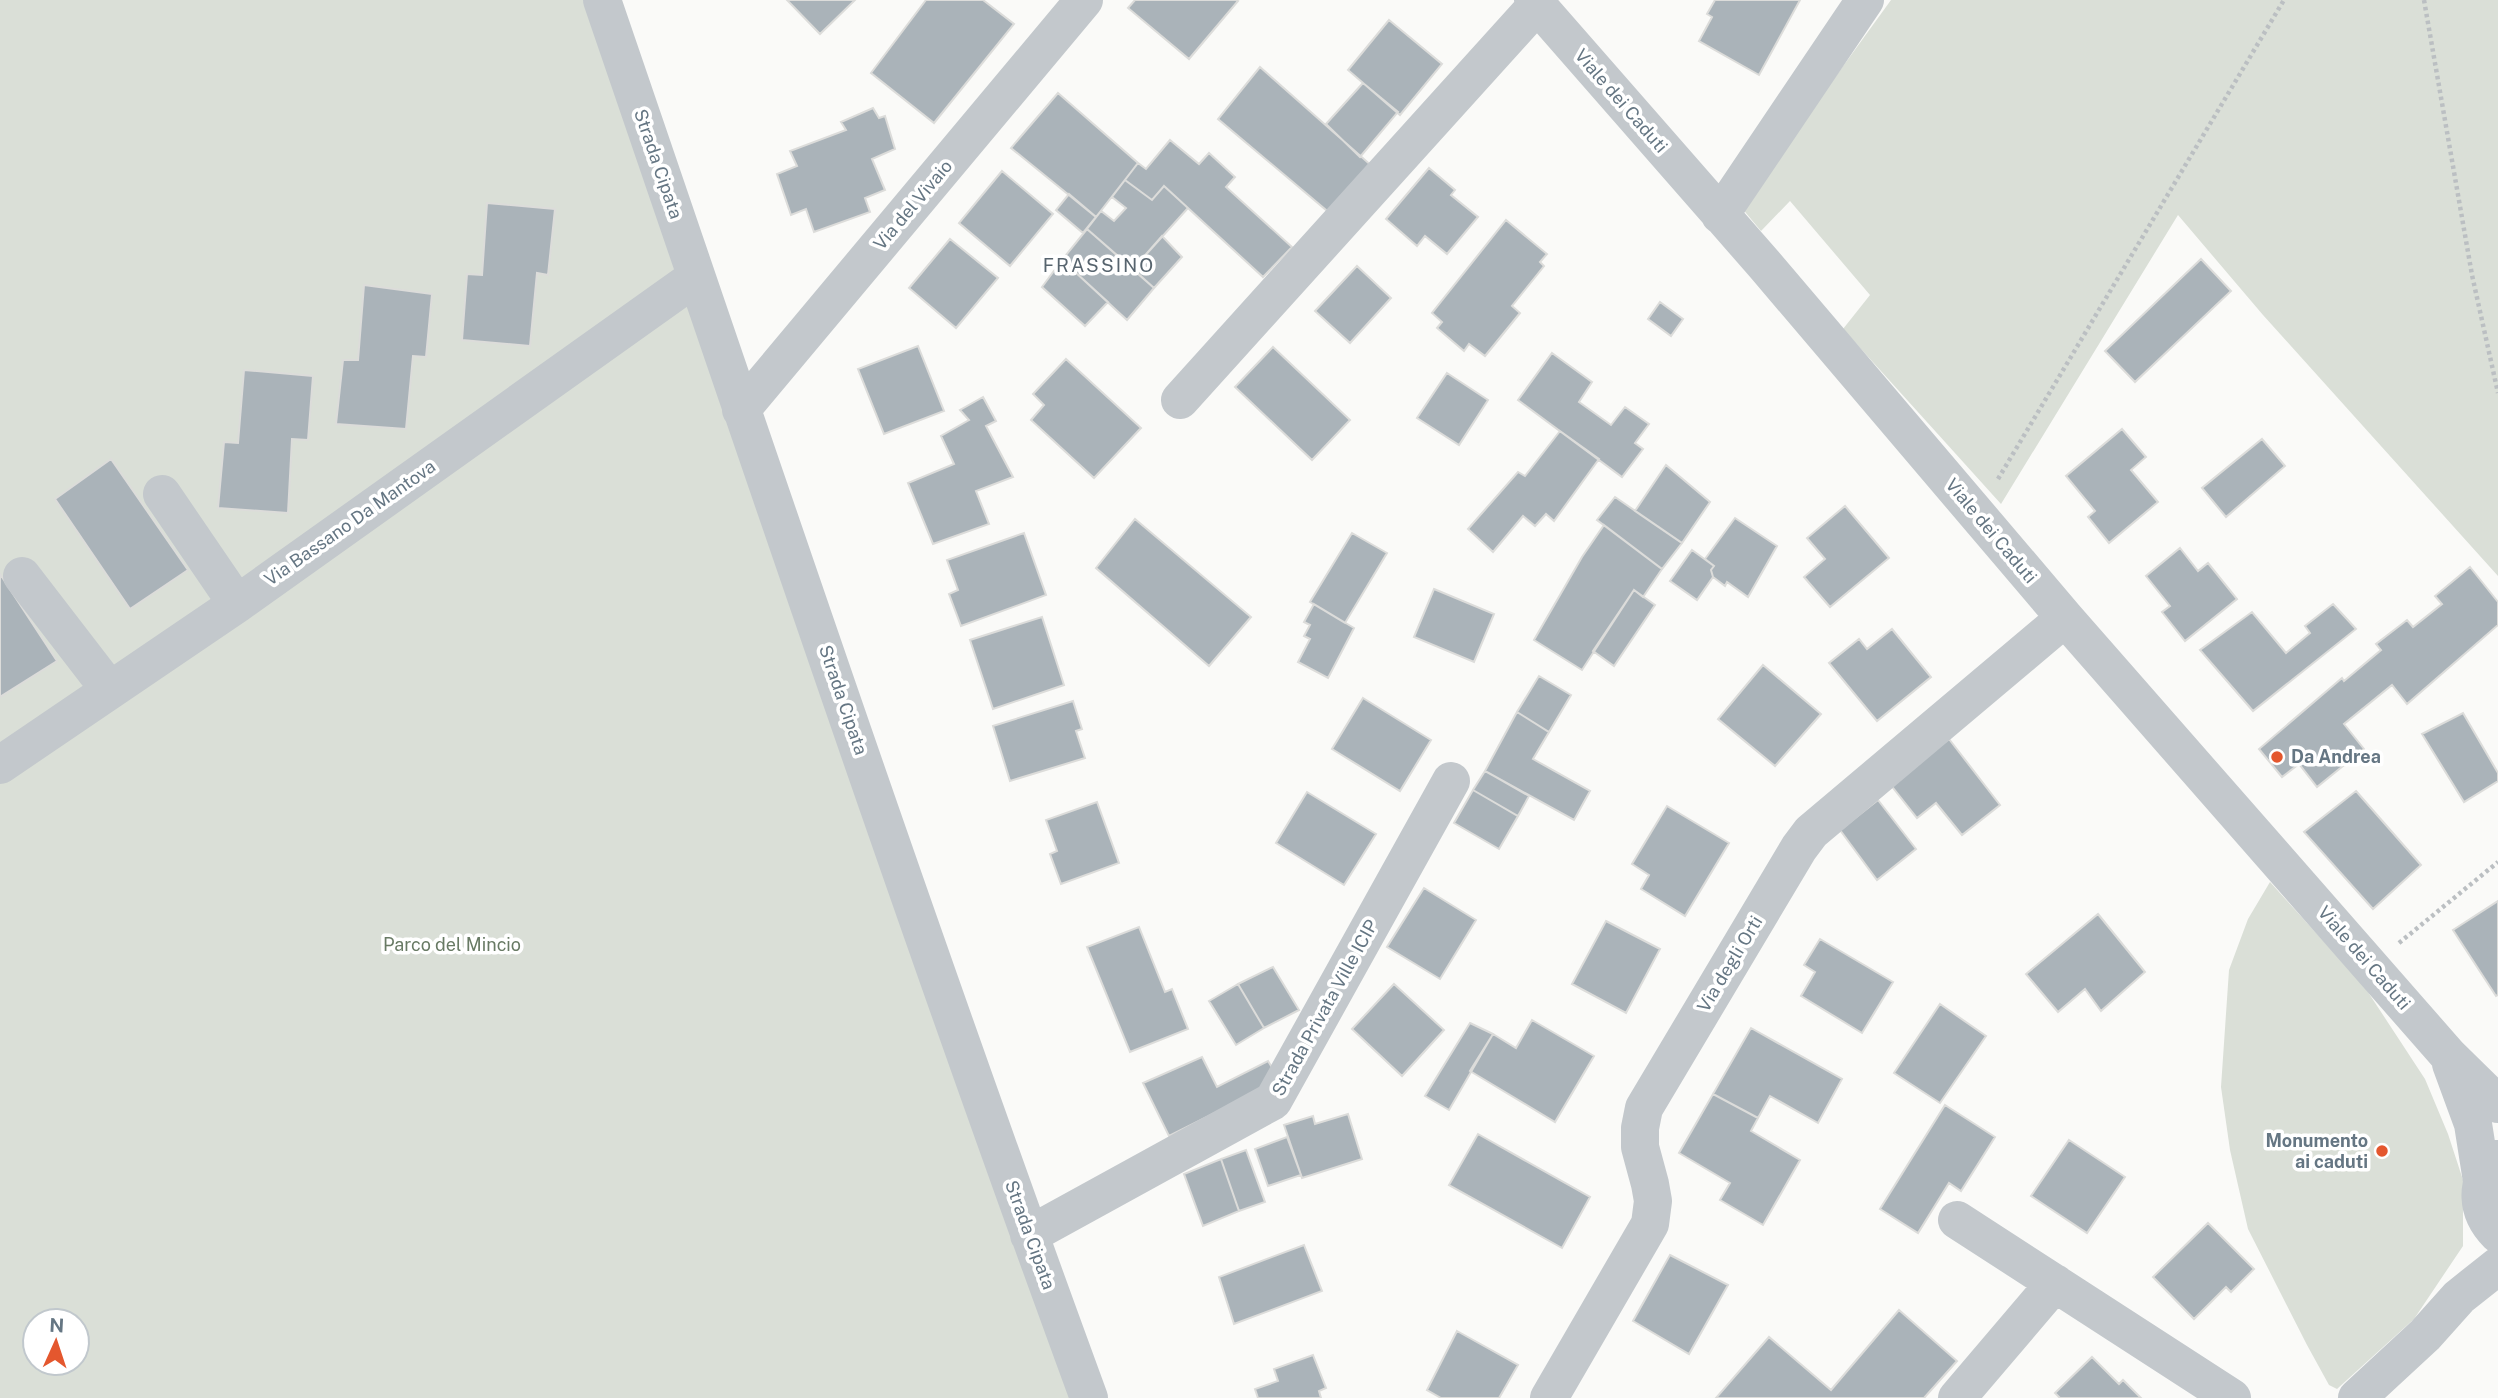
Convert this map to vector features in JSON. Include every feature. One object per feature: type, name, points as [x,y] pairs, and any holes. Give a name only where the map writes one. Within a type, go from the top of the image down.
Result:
[{"type":"street","name":"Strada Cipata","points":[[602,0],[741,410],[1029,1235],[1089,1398]]},
{"type":"street","name":"Via del Vivaio","points":[[741,410],[1084,0]]},
{"type":"street","points":[[1720,215],[1865,0]]},
{"type":"street","name":"Viale dei Caduti","points":[[1180,400],[1535,2],[2064,618],[2448,1055],[2498,1104]]},
{"type":"street","name":"Via Bassano Da Mantova","points":[[0,765],[237,604],[696,277]]},
{"type":"street","points":[[162,494],[237,604]]},
{"type":"street","points":[[22,576],[109,689]]},
{"type":"street","name":"Via degli Orti","points":[[1549,1398],[1650,1224],[1651,1192],[1640,1147],[1644,1108],[1798,848],[1811,832],[2064,618]]},
{"type":"street","name":"Strada Privata Ville ICIP","points":[[1029,1235],[1273,1101],[1451,781]]},
{"type":"street","name":"Viale dei Caduti","points":[[2448,1055],[2490,1169],[2480,1204],[2492,1227]]},
{"type":"street","points":[[1957,1220],[2232,1398]]},
{"type":"street","points":[[2459,1297],[2492,1227]]},
{"type":"street","points":[[2357,1398],[2425,1335],[2459,1297],[2498,1266]]},
{"type":"street","points":[[1957,1398],[2055,1283]]},
{"type":"path","points":[[1980,518],[1990,492],[2284,0]]},
{"type":"path","points":[[2424,0],[2472,275],[2498,393]]},
{"type":"path","points":[[2371,965],[2498,862]]},
{"type":"green space","name":"Parco del Mincio","points":[[0,0],[603,0],[1089,1398],[0,1398]]},
{"type":"green space","points":[[1891,0],[2498,0],[2498,576],[2263,315],[2178,215],[2001,504],[1843,329],[1870,295],[1790,201],[1761,231],[1741,207]]},
{"type":"green space","points":[[2270,882],[2364,986],[2425,1079],[2448,1134],[2463,1180],[2463,1246],[2414,1319],[2337,1389],[2329,1385],[2248,1229],[2230,1150],[2221,1087],[2229,970],[2248,919]]},
{"type":"building","points":[[787,0],[855,0],[820,34]]},
{"type":"building","points":[[926,0],[983,0],[1014,24],[934,123],[871,73]]},
{"type":"building","points":[[1135,0],[1238,1],[1189,59],[1128,8]]},
{"type":"building","points":[[1715,0],[1800,0],[1759,75],[1699,41],[1712,17],[1707,14]]},
{"type":"building","points":[[1389,20],[1442,64],[1400,115],[1348,70]]},
{"type":"building","points":[[1260,67],[1373,167],[1332,215],[1218,119]]},
{"type":"building","points":[[1363,83],[1398,112],[1360,157],[1326,124]]},
{"type":"building","points":[[1058,93],[1138,163],[1096,217],[1011,148]]},
{"type":"building","points":[[873,108],[879,118],[885,116],[895,149],[872,159],[885,190],[865,198],[870,212],[814,232],[806,209],[791,215],[777,174],[797,166],[790,151],[846,130],[841,122]]},
{"type":"building","points":[[1170,140],[1199,164],[1209,153],[1235,177],[1226,187],[1292,247],[1263,277],[1164,186],[1152,200],[1125,180],[1138,163],[1146,169]]},
{"type":"building","points":[[1429,168],[1455,190],[1451,195],[1478,217],[1447,254],[1425,236],[1417,246],[1386,219]]},
{"type":"building","points":[[1002,171],[1053,214],[1010,266],[959,223]]},
{"type":"building","points":[[1125,180],[1152,200],[1164,186],[1188,208],[1133,269],[1087,229],[1101,211],[1114,221],[1126,208],[1112,197]]},
{"type":"building","points":[[1069,194],[1096,217],[1083,233],[1056,210]]},
{"type":"building","points":[[487,203],[555,209],[548,275],[537,273],[530,346],[462,340],[467,274],[482,275]]},
{"type":"building","points":[[1506,220],[1547,254],[1540,262],[1544,266],[1512,306],[1520,313],[1485,356],[1469,344],[1464,351],[1437,328],[1442,322],[1432,313]]},
{"type":"building","points":[[1087,229],[1154,288],[1127,320],[1062,260]]},
{"type":"building","points":[[1162,236],[1182,257],[1154,288],[1133,269]]},
{"type":"building","points":[[950,239],[998,278],[956,328],[909,288]]},
{"type":"building","points":[[2201,259],[2231,291],[2135,382],[2105,351]]},
{"type":"building","points":[[1062,260],[1108,302],[1085,326],[1042,287]]},
{"type":"building","points":[[1357,266],[1391,298],[1350,343],[1315,311]]},
{"type":"building","points":[[364,285],[432,294],[426,357],[413,356],[406,429],[336,424],[343,360],[358,360]]},
{"type":"building","points":[[1660,302],[1683,319],[1671,336],[1648,319]]},
{"type":"building","points":[[918,346],[944,411],[884,434],[858,369]]},
{"type":"building","points":[[1273,347],[1350,420],[1312,460],[1235,387]]},
{"type":"building","points":[[1552,353],[1592,382],[1579,402],[1611,425],[1625,407],[1649,424],[1635,443],[1643,449],[1622,477],[1518,400]]},
{"type":"building","points":[[1066,359],[1141,428],[1094,478],[1031,420],[1044,405],[1033,394]]},
{"type":"building","points":[[244,370],[313,376],[308,440],[292,439],[288,513],[218,508],[224,442],[238,443]]},
{"type":"building","points":[[1447,373],[1488,400],[1459,445],[1417,418]]},
{"type":"building","points":[[983,397],[996,421],[986,426],[1013,477],[976,491],[989,524],[933,544],[908,483],[954,464],[941,436],[969,420],[960,410]]},
{"type":"building","points":[[2122,429],[2146,457],[2131,470],[2158,502],[2109,543],[2088,517],[2095,511],[2066,476]]},
{"type":"building","points":[[1560,431],[1599,459],[1554,521],[1546,514],[1535,526],[1523,516],[1493,552],[1468,529],[1518,472],[1525,476]]},
{"type":"building","points":[[2262,439],[2285,466],[2226,517],[2202,488]]},
{"type":"building","points":[[111,459],[188,570],[130,609],[55,499]]},
{"type":"building","points":[[1666,465],[1710,502],[1682,543],[1635,511]]},
{"type":"building","points":[[1615,497],[1682,543],[1662,569],[1597,520]]},
{"type":"building","points":[[1845,506],[1889,558],[1830,607],[1804,577],[1825,559],[1807,538]]},
{"type":"building","points":[[1735,518],[1777,546],[1748,597],[1727,582],[1725,586],[1713,577],[1711,570],[1714,566],[1705,559]]},
{"type":"building","points":[[1135,519],[1251,617],[1209,666],[1096,568]]},
{"type":"building","points":[[1604,525],[1662,569],[1643,597],[1634,590],[1582,670],[1534,640],[1582,557]]},
{"type":"building","points":[[1024,533],[1046,595],[961,626],[949,594],[958,590],[947,560]]},
{"type":"building","points":[[1352,533],[1387,553],[1345,623],[1310,602]]},
{"type":"building","points":[[2180,548],[2198,571],[2208,563],[2237,599],[2185,641],[2162,612],[2170,606],[2146,576]]},
{"type":"building","points":[[1692,550],[1714,566],[1711,570],[1713,577],[1697,600],[1670,581]]},
{"type":"building","points":[[2470,567],[2498,602],[2498,625],[2407,704],[2392,685],[2344,724],[2364,749],[2317,787],[2299,764],[2282,777],[2259,749],[2342,678],[2344,681],[2381,650],[2376,644],[2407,620],[2413,627],[2442,604],[2435,596]]},
{"type":"building","points":[[0,574],[57,661],[0,697]]},
{"type":"building","points":[[1434,589],[1494,614],[1474,662],[1414,637]]},
{"type":"building","points":[[1634,590],[1655,605],[1614,666],[1593,651]]},
{"type":"building","points":[[1314,604],[1354,628],[1328,678],[1298,662],[1310,639],[1304,636],[1310,625],[1304,622]]},
{"type":"building","points":[[2333,604],[2356,629],[2253,711],[2200,650],[2252,612],[2286,653],[2310,633],[2305,626]]},
{"type":"building","points":[[1042,617],[1064,685],[993,709],[970,640]]},
{"type":"building","points":[[1892,629],[1931,677],[1877,721],[1829,663],[1859,639],[1867,649]]},
{"type":"building","points":[[1763,665],[1821,714],[1775,766],[1718,719]]},
{"type":"building","points":[[1539,676],[1571,695],[1549,732],[1517,712]]},
{"type":"building","points":[[1363,698],[1431,740],[1400,791],[1332,749]]},
{"type":"building","points":[[1073,701],[1082,729],[1076,731],[1085,758],[1010,781],[993,726]]},
{"type":"building","points":[[1517,712],[1549,732],[1533,759],[1590,791],[1574,820],[1485,771]]},
{"type":"building","points":[[2463,713],[2498,773],[2498,781],[2464,802],[2422,734]]},
{"type":"building","points":[[1949,739],[2000,805],[1962,835],[1936,803],[1917,818],[1890,784]]},
{"type":"building","points":[[1485,771],[1529,796],[1518,816],[1473,790]]},
{"type":"building","points":[[1473,790],[1518,816],[1499,849],[1454,823]]},
{"type":"building","points":[[2356,791],[2421,865],[2373,909],[2304,832]]},
{"type":"building","points":[[1307,792],[1376,834],[1344,885],[1276,843]]},
{"type":"building","points":[[1878,800],[1916,849],[1877,880],[1840,830]]},
{"type":"building","points":[[1097,802],[1119,863],[1061,884],[1050,854],[1057,851],[1046,820]]},
{"type":"building","points":[[1667,806],[1729,843],[1685,916],[1641,889],[1649,875],[1632,864]]},
{"type":"building","points":[[1424,888],[1476,920],[1440,979],[1387,947]]},
{"type":"building","points":[[2498,901],[2498,995],[2496,996],[2453,930]]},
{"type":"building","points":[[2098,914],[2145,972],[2101,1011],[2085,989],[2058,1012],[2026,974]]},
{"type":"building","points":[[1606,921],[1660,949],[1626,1013],[1572,984]]},
{"type":"building","points":[[1139,927],[1165,992],[1172,989],[1188,1029],[1130,1052],[1087,947]]},
{"type":"building","points":[[1820,939],[1893,982],[1862,1033],[1801,996],[1815,972],[1804,965]]},
{"type":"building","points":[[1273,967],[1299,1010],[1264,1028],[1238,984]]},
{"type":"building","points":[[1238,984],[1264,1028],[1236,1045],[1209,1001]]},
{"type":"building","points":[[1394,984],[1444,1030],[1402,1076],[1352,1029]]},
{"type":"building","points":[[1940,1004],[1986,1036],[1940,1103],[1894,1073]]},
{"type":"building","points":[[1532,1020],[1594,1056],[1555,1122],[1470,1071],[1493,1034],[1516,1048]]},
{"type":"building","points":[[1470,1023],[1493,1034],[1449,1110],[1425,1096]]},
{"type":"building","points":[[1751,1028],[1842,1079],[1818,1123],[1770,1096],[1758,1118],[1713,1094]]},
{"type":"building","points":[[1202,1057],[1217,1087],[1268,1061],[1275,1072],[1261,1090],[1169,1136],[1143,1083]]},
{"type":"building","points":[[1713,1094],[1758,1118],[1751,1131],[1800,1160],[1763,1225],[1720,1200],[1730,1183],[1679,1153]]},
{"type":"building","points":[[1945,1105],[1995,1137],[1961,1191],[1949,1183],[1918,1233],[1880,1209]]},
{"type":"building","points":[[1348,1114],[1362,1159],[1302,1178],[1284,1125],[1313,1116],[1315,1124]]},
{"type":"building","points":[[1478,1134],[1590,1197],[1562,1248],[1449,1185]]},
{"type":"building","points":[[1287,1137],[1301,1175],[1268,1186],[1255,1149]]},
{"type":"building","points":[[2069,1140],[2125,1177],[2087,1233],[2031,1196]]},
{"type":"building","points":[[1246,1150],[1265,1202],[1239,1211],[1221,1159]]},
{"type":"building","points":[[1221,1159],[1239,1211],[1203,1226],[1184,1174]]},
{"type":"building","points":[[2208,1223],[2254,1269],[2231,1292],[2226,1287],[2194,1319],[2153,1277]]},
{"type":"building","points":[[1304,1245],[1322,1291],[1234,1324],[1219,1277]]},
{"type":"building","points":[[1670,1255],[1728,1285],[1689,1354],[1633,1321]]},
{"type":"building","points":[[1899,1310],[1957,1361],[1924,1398],[1716,1398],[1769,1337],[1831,1390]]},
{"type":"building","points":[[1457,1331],[1518,1365],[1499,1398],[1441,1398],[1427,1390]]},
{"type":"building","points":[[1313,1355],[1326,1388],[1319,1391],[1321,1398],[1258,1398],[1255,1389],[1278,1381],[1274,1369]]},
{"type":"building","points":[[2092,1357],[2119,1384],[2123,1380],[2141,1398],[2060,1398],[2055,1393]]},
{"type":"place","name":"Da Andrea","points":[[2277,757]]},
{"type":"place","name":"Monumento ai caduti","points":[[2382,1151]]},
{"type":"district","name":"FRASSINO","points":[[1099,265]]}]
